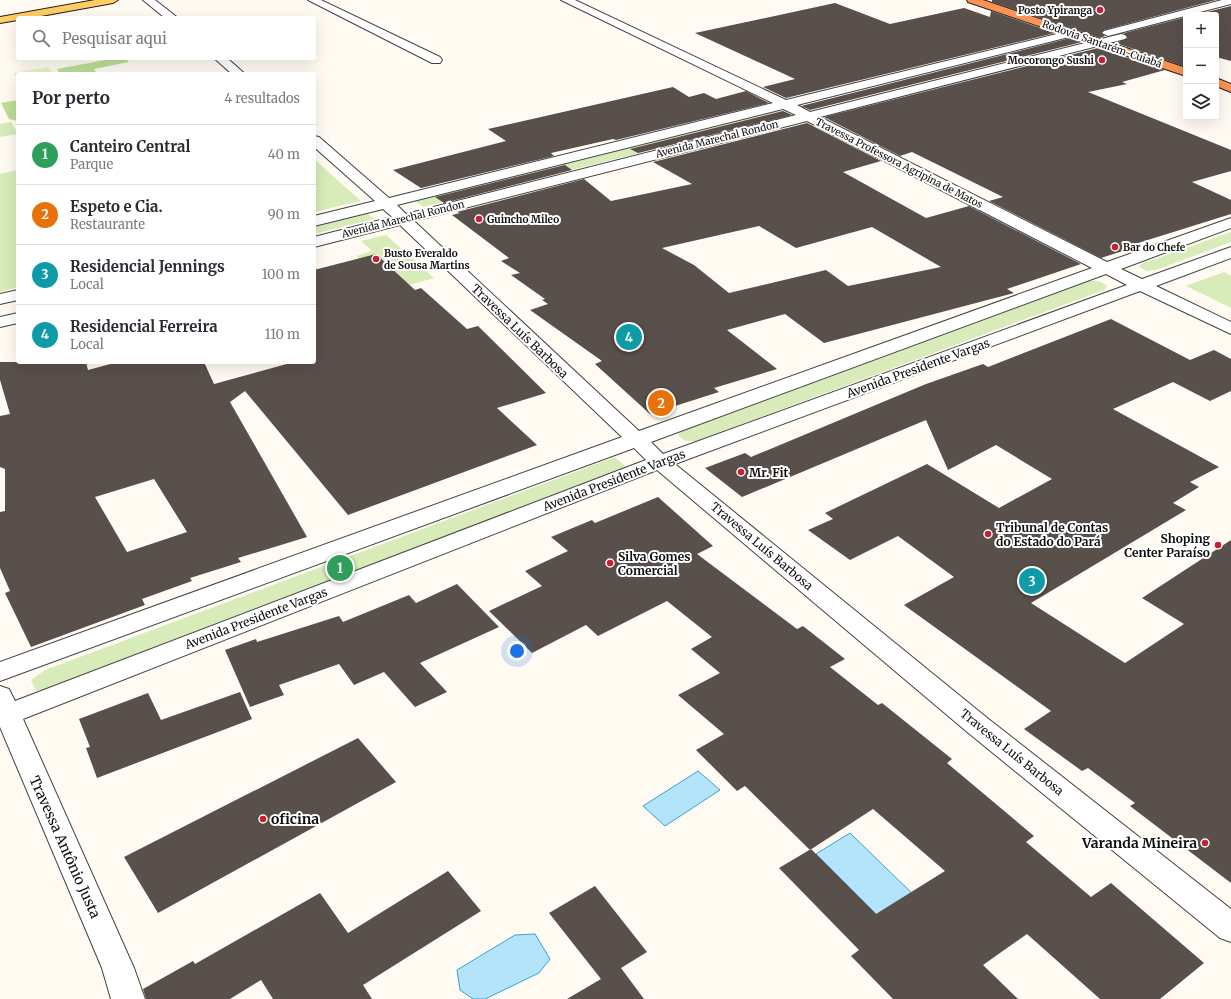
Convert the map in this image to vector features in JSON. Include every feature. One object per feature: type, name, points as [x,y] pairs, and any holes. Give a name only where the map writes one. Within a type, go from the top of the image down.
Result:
[{"type":"highway","name":"Rodovia Santarém-Cuiabá","points":[[972,0],[1072,34]]},
{"type":"highway","points":[[1007,0],[1030,7]]},
{"type":"highway","name":"Rodovia Santarém-Cuiabá","points":[[1101,35],[1183,71]]},
{"type":"highway","points":[[1219,83],[1231,88]]},
{"type":"main road","points":[[23,16],[113,0]]},
{"type":"main road","points":[[0,20],[16,17]]},
{"type":"street","points":[[148,0],[169,16]]},
{"type":"street","points":[[313,0],[436,60]]},
{"type":"street","name":"Travessa Professora Agripina de Matos","points":[[566,0],[784,104],[1107,269],[1231,329]]},
{"type":"street","name":"Avenida Marechal Rondon","points":[[316,241],[808,116],[1101,35],[1231,1]]},
{"type":"street","name":"Avenida Marechal Rondon","points":[[316,220],[1072,34],[1101,35],[1125,39]]},
{"type":"street","points":[[222,60],[237,72]]},
{"type":"street","name":"Travessa Luís Barbosa","points":[[316,142],[386,203],[660,462],[976,724],[1231,928]]},
{"type":"street","points":[[0,672],[634,439],[1231,223]]},
{"type":"street","name":"Avenida Presidente Vargas","points":[[2,709],[660,462],[1231,252]]},
{"type":"street","points":[[0,299],[16,295]]},
{"type":"street","points":[[0,322],[16,318]]},
{"type":"street","name":"Travessa Antônio Justa","points":[[2,709],[118,968],[128,999]]},
{"type":"green space","points":[[105,60],[127,60],[129,62],[94,69],[96,72],[59,72],[57,69]]},
{"type":"green space","points":[[48,67],[52,72],[19,72]]},
{"type":"green space","points":[[16,100],[16,121],[9,119],[1,103]]},
{"type":"green space","points":[[777,111],[789,113],[788,116],[423,207],[415,201]]},
{"type":"green space","points":[[11,122],[16,131],[16,134],[0,137],[0,124]]},
{"type":"green space","points":[[316,161],[361,201],[316,212]]},
{"type":"green space","points":[[16,170],[16,288],[0,292],[0,174]]},
{"type":"green space","points":[[367,213],[374,219],[316,234],[316,226]]},
{"type":"green space","points":[[1231,232],[1231,242],[1156,270],[1147,271],[1139,267],[1141,264]]},
{"type":"green space","points":[[386,235],[434,278],[391,290],[356,256],[372,251],[361,241]]},
{"type":"green space","points":[[1224,272],[1231,276],[1231,308],[1186,286]]},
{"type":"green space","points":[[1088,281],[1099,281],[1107,286],[1104,290],[696,441],[685,441],[678,435],[682,429]]},
{"type":"green space","points":[[615,457],[626,467],[58,686],[36,691],[31,680],[45,670]]},
{"type":"water","points":[[698,771],[720,790],[665,826],[643,806]]},
{"type":"water","points":[[850,833],[920,901],[885,923],[816,854]]},
{"type":"water","points":[[535,934],[550,959],[539,973],[485,999],[473,999],[460,990],[457,970],[515,935]]},
{"type":"building","points":[[992,0],[1216,0],[1104,30],[1101,33],[1105,36],[1100,38],[992,2]]},
{"type":"building","points":[[835,3],[890,24],[964,8],[990,17],[991,11],[1055,33],[786,98],[763,87],[795,79],[695,33]]},
{"type":"building","points":[[1231,6],[1231,61],[1219,58],[1219,12],[1207,12]]},
{"type":"building","points":[[1183,18],[1183,66],[1116,43],[1128,38],[1124,33]]},
{"type":"building","points":[[1070,38],[1082,42],[810,110],[801,106]]},
{"type":"building","points":[[1098,48],[1165,70],[1122,82],[1127,84],[1088,92],[1231,150],[1231,171],[1192,182],[1231,200],[1231,214],[1135,244],[1138,246],[1101,258],[989,201],[1003,197],[912,152],[900,156],[824,117]]},
{"type":"building","points":[[673,87],[689,97],[704,93],[716,99],[746,91],[769,103],[616,140],[613,139],[551,153],[554,156],[421,188],[393,170],[506,141],[488,129]]},
{"type":"building","points":[[783,111],[792,115],[638,153],[630,149]]},
{"type":"building","points":[[807,123],[881,161],[843,172],[926,218],[969,206],[1081,264],[1007,289],[1014,293],[824,343],[785,314],[727,330],[777,369],[714,388],[719,392],[650,414],[595,364],[602,361],[530,310],[548,304],[542,300],[545,299],[511,275],[520,273],[501,261],[509,258],[452,215],[460,213],[457,212],[584,179],[611,201],[692,184],[653,162]],"holes":[[[759,226],[796,248],[872,227],[941,267],[848,286],[826,270],[729,293],[694,265],[662,248]]]},
{"type":"building","points":[[565,165],[572,170],[444,203],[435,197]]},
{"type":"building","points":[[376,254],[415,290],[421,288],[467,329],[478,326],[546,393],[497,408],[537,445],[348,515],[245,391],[230,402],[307,537],[238,558],[241,562],[190,578],[192,581],[142,599],[145,605],[31,647],[5,593],[10,591],[0,568],[0,512],[5,511],[5,469],[0,467],[0,416],[10,414],[0,380],[0,362],[16,362],[16,364],[86,364],[88,370],[110,364],[205,364],[214,384],[287,364],[316,364],[316,269]],"holes":[[[154,479],[187,532],[127,552],[95,497]]]},
{"type":"building","points":[[1111,319],[1190,360],[1214,350],[1231,359],[1231,391],[1210,401],[1173,382],[1113,409],[1219,467],[1190,482],[1199,487],[1173,503],[1186,510],[1031,603],[1125,663],[1184,624],[1142,598],[1231,540],[1231,883],[1130,806],[1135,803],[1088,768],[1082,771],[1024,729],[1051,711],[904,605],[954,577],[898,536],[850,560],[808,530],[833,519],[825,513],[927,464],[999,508],[1052,479],[996,445],[948,470],[926,420],[742,497],[705,468],[745,453],[751,457],[926,384],[983,364],[988,367]]},
{"type":"building","points":[[658,497],[713,546],[697,554],[797,629],[803,626],[845,659],[830,667],[878,705],[882,703],[952,759],[947,763],[1034,836],[1026,842],[1091,897],[1111,883],[1204,963],[1160,999],[1100,999],[1027,934],[983,965],[1018,999],[893,999],[851,956],[859,950],[779,868],[810,850],[745,786],[737,791],[696,750],[724,734],[678,695],[720,673],[691,649],[712,637],[667,601],[598,636],[586,625],[532,653],[489,611],[542,586],[525,571],[568,551],[551,537],[592,520],[595,523]],"holes":[[[873,809],[945,871],[876,914],[811,849]]]},
{"type":"building","points":[[457,584],[499,627],[420,663],[447,692],[415,707],[384,672],[354,685],[339,664],[279,685],[284,695],[250,707],[225,650],[256,639],[257,642],[339,616],[343,622],[409,595],[416,603]]},
{"type":"building","points":[[240,692],[252,719],[97,778],[86,748],[90,747],[79,719],[148,693],[161,720]]},
{"type":"building","name":"oficina","points":[[358,738],[396,782],[158,913],[124,857]]},
{"type":"building","points":[[448,871],[481,911],[363,985],[372,999],[273,999],[261,980],[230,999],[146,999],[143,989],[193,961],[195,964],[320,893],[348,933]]},
{"type":"building","points":[[595,886],[647,952],[621,968],[644,999],[567,999],[601,979],[549,913]]},
{"type":"place","name":"Posto Ypiranga","points":[[1100,10]]},
{"type":"place","name":"Mocorongo Sushi","points":[[1102,60]]},
{"type":"place","name":"Guincho Mileo","points":[[479,219]]},
{"type":"place","name":"Bar do Chefe","points":[[1115,247]]},
{"type":"place","name":"Busto Everaldo de Sousa Martins","points":[[376,259]]},
{"type":"place","name":"Residencial Ferreira","points":[[629,337]]},
{"type":"place","name":"Espeto e Cia.","points":[[661,403]]},
{"type":"place","name":"Mr. Fit","points":[[741,472]]},
{"type":"place","name":"Tribunal de Contas do Estado do Pará","points":[[988,534]]},
{"type":"place","name":"Shoping Center Paraíso","points":[[1218,545]]},
{"type":"place","name":"Silva Gomes Comercial","points":[[610,563]]},
{"type":"place","name":"Canteiro Central","points":[[340,568]]},
{"type":"place","name":"Residencial Jennings","points":[[1032,581]]},
{"type":"place","name":"oficina","points":[[263,819]]},
{"type":"place","name":"Varanda Mineira","points":[[1205,843]]}]
